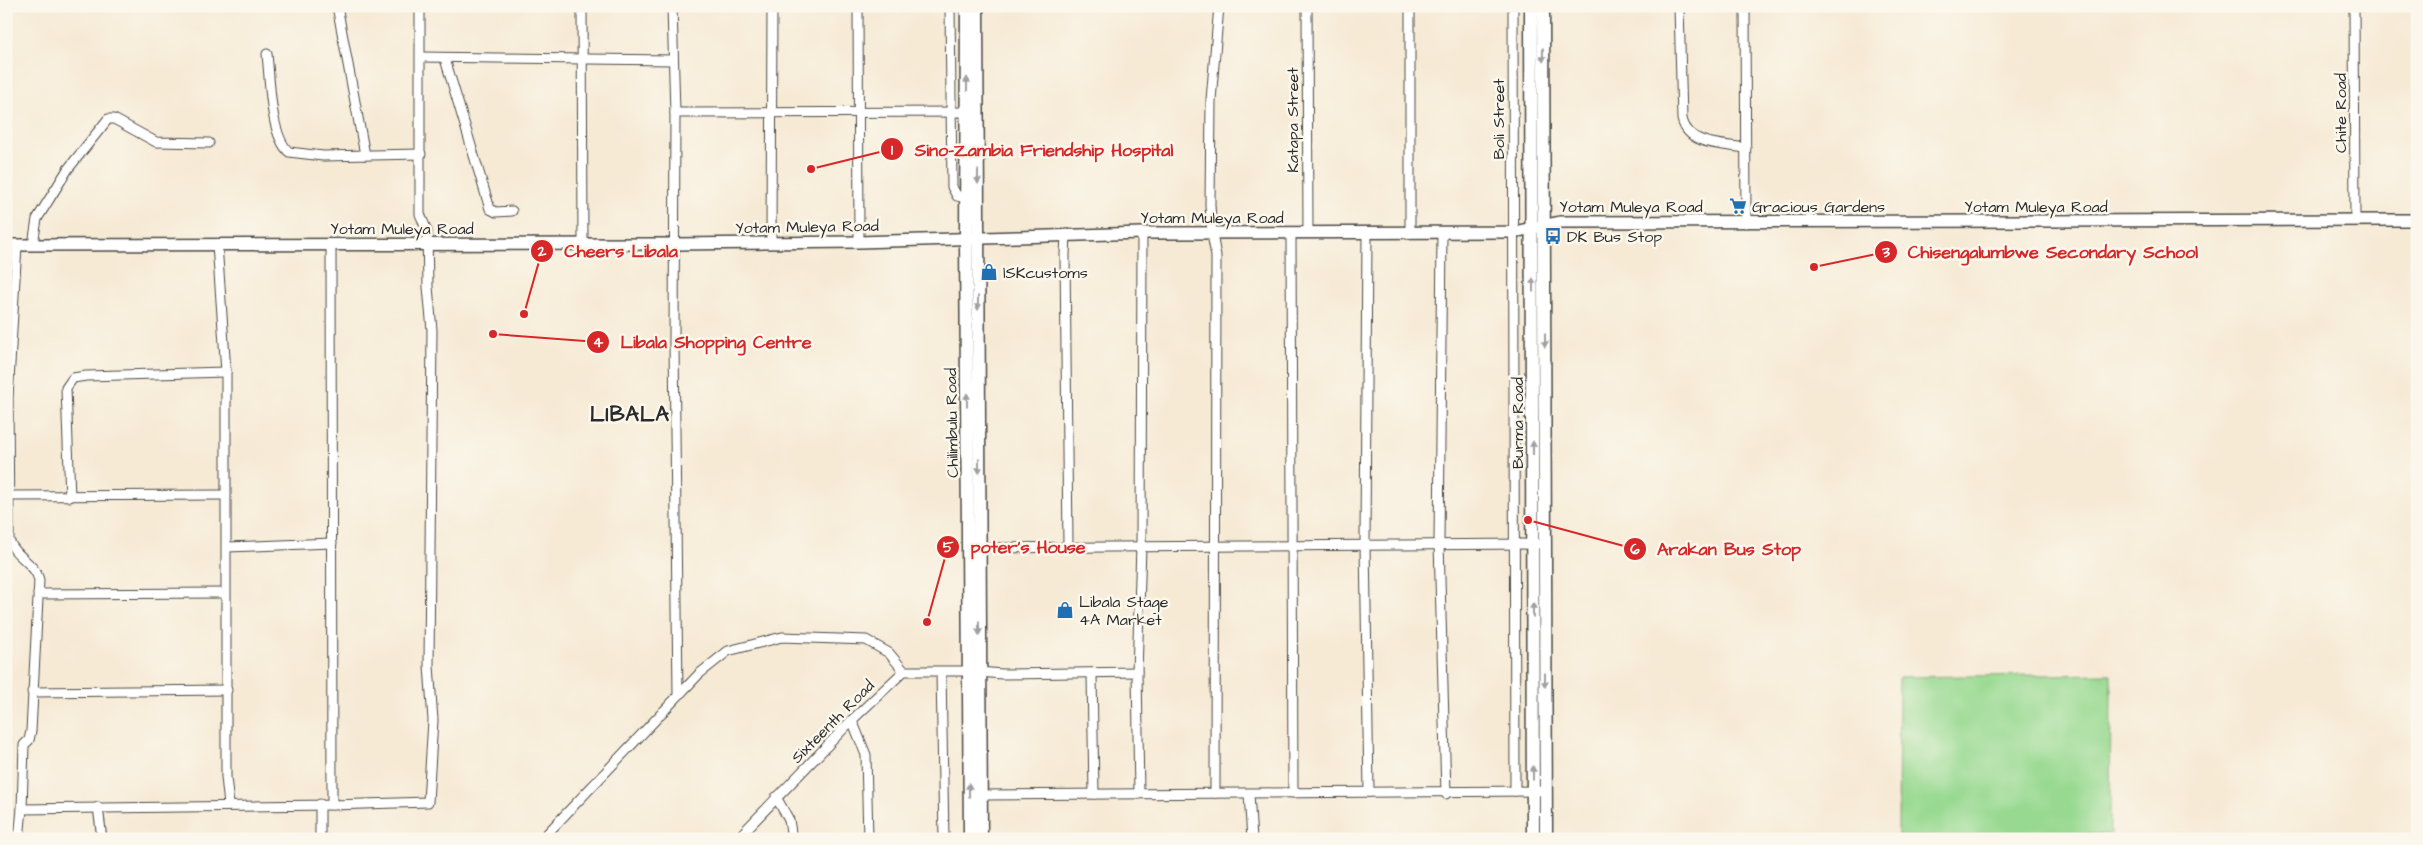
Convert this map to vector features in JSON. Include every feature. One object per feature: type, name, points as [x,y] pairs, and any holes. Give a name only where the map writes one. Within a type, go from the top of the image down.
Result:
[{"type":"main road","name":"Chilimbulu Road","points":[[967,6],[972,112],[974,671],[981,796],[981,839]]},
{"type":"main road","name":"Chilimbulu Road","points":[[970,839],[979,548],[972,237],[966,198],[977,6]]},
{"type":"main road","name":"Burma Road","points":[[1531,6],[1539,544]]},
{"type":"main road","name":"Burma Road","points":[[1533,839],[1539,791],[1539,544],[1545,224],[1543,6]]},
{"type":"main road","name":"Burma Road","points":[[1539,791],[1546,839]]},
{"type":"street","points":[[337,6],[365,155]]},
{"type":"street","points":[[22,809],[428,802],[433,720],[429,666],[432,330],[426,226],[420,214],[420,6]]},
{"type":"street","points":[[582,6],[583,245]]},
{"type":"street","points":[[672,6],[675,113],[678,695]]},
{"type":"street","points":[[771,243],[772,6]]},
{"type":"street","points":[[858,6],[859,242]]},
{"type":"street","points":[[950,6],[952,188],[957,196],[966,198]]},
{"type":"street","points":[[1215,793],[1216,256],[1212,234],[1211,100],[1219,6]]},
{"type":"street","name":"Katapa Street","points":[[1307,6],[1308,233]]},
{"type":"street","points":[[1410,6],[1410,233]]},
{"type":"street","name":"Boli Street","points":[[1513,6],[1515,791]]},
{"type":"street","points":[[1679,6],[1682,119],[1684,128],[1690,135],[1698,139],[1746,148]]},
{"type":"street","points":[[1745,6],[1746,223]]},
{"type":"street","name":"Chite Road","points":[[2354,6],[2355,219]]},
{"type":"street","points":[[268,54],[275,118],[279,134],[289,152],[301,154],[365,155],[421,154]]},
{"type":"street","points":[[420,57],[445,59],[582,57],[673,60]]},
{"type":"street","points":[[445,59],[490,208],[496,212],[512,211]]},
{"type":"street","points":[[675,113],[972,112]]},
{"type":"street","points":[[33,244],[37,219],[68,169],[108,119],[114,119],[156,142],[209,143]]},
{"type":"street","name":"Yotam Muleya Road","points":[[11,245],[583,245],[859,242],[1066,234],[1514,232],[1560,222],[2417,220]]},
{"type":"street","points":[[1139,794],[1137,672],[1141,546],[1142,233]]},
{"type":"street","points":[[1291,233],[1293,793]]},
{"type":"street","points":[[1367,233],[1365,544],[1369,792]]},
{"type":"street","points":[[1442,233],[1439,543],[1446,794]]},
{"type":"street","points":[[1066,234],[1064,255],[1068,546]]},
{"type":"street","points":[[217,244],[226,372],[226,777],[229,805]]},
{"type":"street","points":[[331,244],[332,804]]},
{"type":"street","points":[[11,245],[14,293],[8,398],[9,543],[38,574],[31,731],[29,740],[24,744],[19,839]]},
{"type":"street","points":[[6,301],[14,293]]},
{"type":"street","points":[[70,497],[66,388],[73,378],[226,372]]},
{"type":"street","points":[[8,496],[225,495]]},
{"type":"street","points":[[227,547],[332,544]]},
{"type":"street","points":[[979,548],[1216,544],[1539,544]]},
{"type":"street","points":[[38,594],[225,593]]},
{"type":"street","points":[[542,839],[678,695],[699,674],[728,651],[782,637],[866,640],[889,653],[904,671],[974,671],[1002,674],[1137,672]]},
{"type":"street","name":"Sixteenth Road","points":[[736,839],[852,720],[904,671]]},
{"type":"street","points":[[941,672],[944,839]]},
{"type":"street","points":[[1092,674],[1094,794]]},
{"type":"street","points":[[32,692],[227,690]]},
{"type":"street","points":[[852,720],[866,754],[868,839]]},
{"type":"street","points":[[981,796],[1369,792],[1446,794],[1539,791]]},
{"type":"street","points":[[1249,794],[1252,839]]},
{"type":"street","points":[[776,798],[788,820],[792,839]]},
{"type":"street","points":[[320,804],[320,839]]},
{"type":"street","points":[[98,807],[102,839]]},
{"type":"green space","points":[[2111,674],[2110,834],[1898,838],[1899,677]]},
{"type":"place","name":"Sino-Zambia Friendship Hospital","points":[[811,169]]},
{"type":"place","name":"Gracious Gardens","points":[[1738,206]]},
{"type":"place","name":"DK Bus Stop","points":[[1553,236]]},
{"type":"place","name":"Chisengalumbwe Secondary School","points":[[1814,267]]},
{"type":"place","name":"lSKcustoms","points":[[989,272]]},
{"type":"place","name":"Cheers Libala","points":[[524,314]]},
{"type":"place","name":"Libala Shopping Centre","points":[[493,334]]},
{"type":"place","name":"Arakan Bus Stop","points":[[1528,520]]},
{"type":"place","name":"Libala Stage 4A Market","points":[[1065,610]]},
{"type":"place","name":"poter's House","points":[[927,622]]},
{"type":"district","name":"LIBALA","points":[[630,414]]}]
